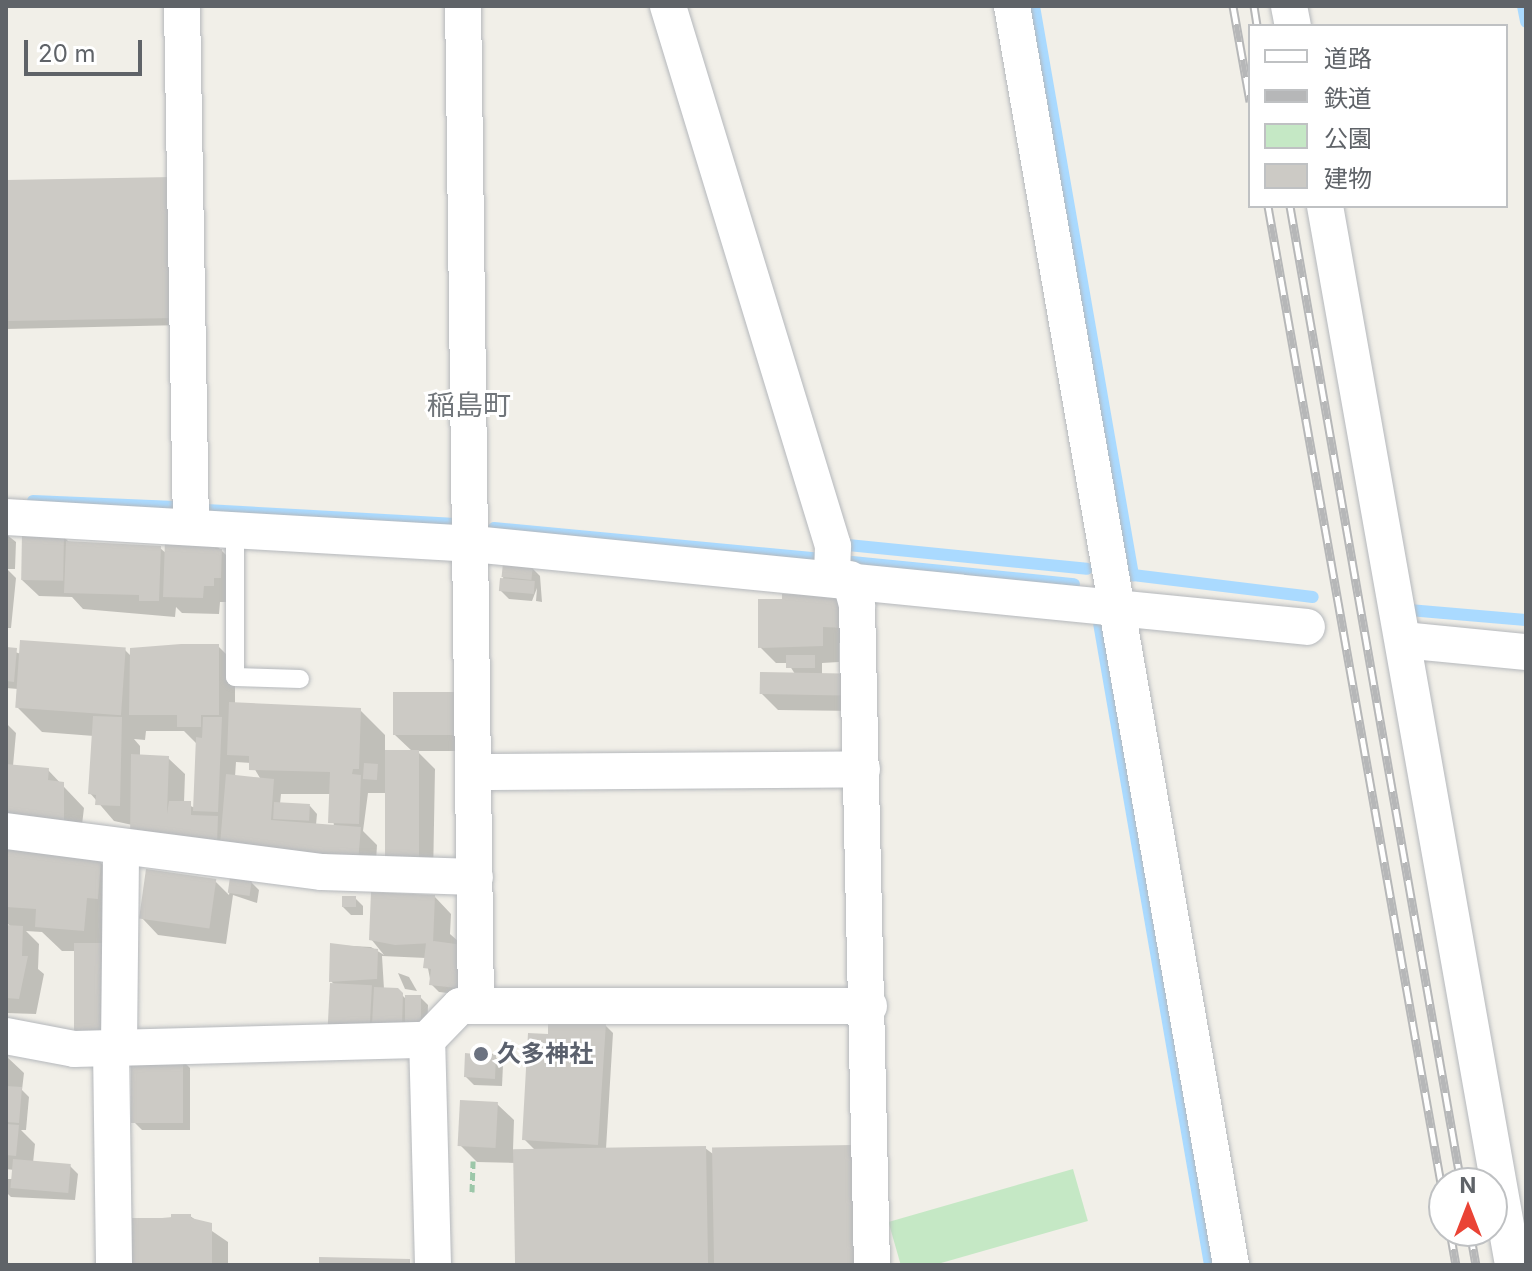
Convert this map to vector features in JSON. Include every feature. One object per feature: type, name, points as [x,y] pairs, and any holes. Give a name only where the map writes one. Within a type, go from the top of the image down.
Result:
[{"type":"street","points":[[182,6],[191,526]]},
{"type":"street","points":[[463,6],[473,544],[476,1006]]},
{"type":"street","points":[[668,6],[841,578],[857,606],[869,1006],[872,1265]]},
{"type":"street","points":[[1012,6],[1113,605],[1231,1265]]},
{"type":"street","points":[[1325,208],[1513,1265]]},
{"type":"street","points":[[6,517],[473,544],[1113,605],[1307,627]]},
{"type":"street","points":[[1403,640],[1526,652]]},
{"type":"street","points":[[475,772],[862,769]]},
{"type":"street","points":[[6,831],[322,872],[475,877]]},
{"type":"street","points":[[114,1265],[115,1048],[121,848]]},
{"type":"street","points":[[6,1036],[74,1049],[427,1040],[460,1006],[869,1006]]},
{"type":"street","points":[[427,1040],[433,1265]]},
{"type":"lane","points":[[235,528],[235,677],[300,679]]},
{"type":"green space","points":[[1073,1169],[1088,1221],[934,1265],[901,1265],[888,1222]]},
{"type":"building","points":[[173,177],[175,318],[8,321],[6,180]]},
{"type":"building","points":[[22,533],[64,534],[63,581],[21,580]]},
{"type":"building","points":[[165,540],[215,541],[215,549],[222,549],[221,578],[214,578],[214,586],[204,586],[203,598],[163,597]]},
{"type":"building","points":[[66,541],[161,546],[159,601],[139,601],[139,595],[64,593]]},
{"type":"building","points":[[503,563],[533,566],[531,580],[502,577]]},
{"type":"building","points":[[500,578],[535,581],[534,594],[499,591]]},
{"type":"building","points":[[782,594],[839,595],[845,628],[823,627],[823,646],[758,648],[758,599],[782,599]]},
{"type":"building","points":[[20,640],[126,647],[121,715],[15,708]]},
{"type":"building","points":[[219,644],[219,715],[201,715],[201,727],[177,727],[177,715],[129,715],[130,648]]},
{"type":"building","points":[[6,647],[17,648],[14,682],[6,681]]},
{"type":"building","points":[[786,655],[815,655],[815,668],[786,668]]},
{"type":"building","points":[[760,672],[842,673],[842,695],[760,694]]},
{"type":"building","points":[[393,692],[456,692],[456,735],[393,735]]},
{"type":"building","points":[[229,702],[361,708],[359,769],[353,769],[352,774],[361,775],[359,824],[328,823],[330,772],[249,770],[249,756],[227,755]]},
{"type":"building","points":[[93,716],[122,717],[120,806],[95,805],[96,795],[88,794]]},
{"type":"building","points":[[203,717],[222,717],[218,812],[193,811],[196,737],[202,738]]},
{"type":"building","points":[[385,750],[419,750],[419,862],[385,862]]},
{"type":"building","points":[[131,754],[169,756],[167,814],[169,801],[191,801],[191,815],[218,816],[217,844],[130,842]]},
{"type":"building","points":[[364,763],[378,764],[377,780],[363,779]]},
{"type":"building","points":[[6,764],[49,768],[48,780],[64,782],[64,827],[6,821]]},
{"type":"building","points":[[226,774],[274,779],[271,820],[361,827],[358,862],[220,844]]},
{"type":"building","points":[[274,802],[310,804],[309,821],[273,819]]},
{"type":"building","points":[[6,845],[101,860],[98,899],[87,898],[84,931],[35,927],[36,909],[6,907]]},
{"type":"building","points":[[146,869],[216,879],[209,928],[139,919]]},
{"type":"building","points":[[230,877],[252,880],[250,896],[228,893]]},
{"type":"building","points":[[371,892],[435,895],[433,943],[395,945],[369,940]]},
{"type":"building","points":[[342,896],[356,896],[356,907],[342,907]]},
{"type":"building","points":[[6,925],[23,926],[22,956],[28,956],[19,999],[6,998]]},
{"type":"building","points":[[434,941],[463,945],[457,988],[429,985],[431,969],[423,968],[426,943]]},
{"type":"building","points":[[74,943],[104,943],[104,1031],[74,1031]]},
{"type":"building","points":[[330,943],[378,949],[377,979],[329,982]]},
{"type":"building","points":[[330,983],[372,985],[370,1028],[328,1026]]},
{"type":"building","points":[[374,987],[398,988],[403,993],[402,1026],[372,1025]]},
{"type":"building","points":[[405,995],[421,995],[421,1027],[405,1027]]},
{"type":"building","points":[[548,1019],[606,1023],[598,1145],[522,1140],[528,1033],[548,1034]]},
{"type":"building","points":[[474,1045],[488,1046],[487,1055],[496,1055],[495,1079],[464,1077],[465,1053],[474,1054]]},
{"type":"building","points":[[131,1058],[183,1058],[183,1123],[131,1123]]},
{"type":"building","points":[[6,1086],[22,1087],[19,1123],[6,1122]]},
{"type":"building","points":[[460,1100],[498,1102],[496,1148],[458,1146]]},
{"type":"building","points":[[6,1124],[19,1125],[16,1156],[6,1155]]},
{"type":"building","points":[[852,1145],[854,1265],[714,1265],[712,1147]]},
{"type":"building","points":[[706,1146],[708,1265],[515,1265],[513,1149]]},
{"type":"building","points":[[13,1159],[71,1164],[68,1193],[10,1188]]},
{"type":"building","points":[[171,1214],[191,1214],[191,1218],[212,1223],[212,1265],[132,1265],[132,1218],[171,1218]]},
{"type":"building","points":[[319,1257],[410,1259],[410,1265],[319,1265]]},
{"type":"waterway","points":[[1034,6],[1133,575],[1313,597]]},
{"type":"waterway","points":[[1523,6],[1526,22]]},
{"type":"waterway","points":[[33,501],[175,507]]},
{"type":"waterway","points":[[206,510],[456,524]]},
{"type":"waterway","points":[[494,528],[820,559]]},
{"type":"waterway","points":[[848,545],[1087,569]]},
{"type":"waterway","points":[[852,562],[1074,584]]},
{"type":"waterway","points":[[1409,610],[1526,620]]},
{"type":"waterway","points":[[1099,623],[1210,1265]]},
{"type":"railway","points":[[1233,6],[1248,90]]},
{"type":"railway","points":[[1254,6],[1257,24]]},
{"type":"railway","points":[[1268,208],[1438,1167]]},
{"type":"railway","points":[[1290,208],[1458,1167]]},
{"type":"railway","points":[[1453,1247],[1456,1265]]},
{"type":"railway","points":[[1473,1247],[1476,1265]]},
{"type":"place","name":"久多神社","points":[[481,1054]]},
{"type":"district","name":"稲島町","points":[[469,405]]}]
